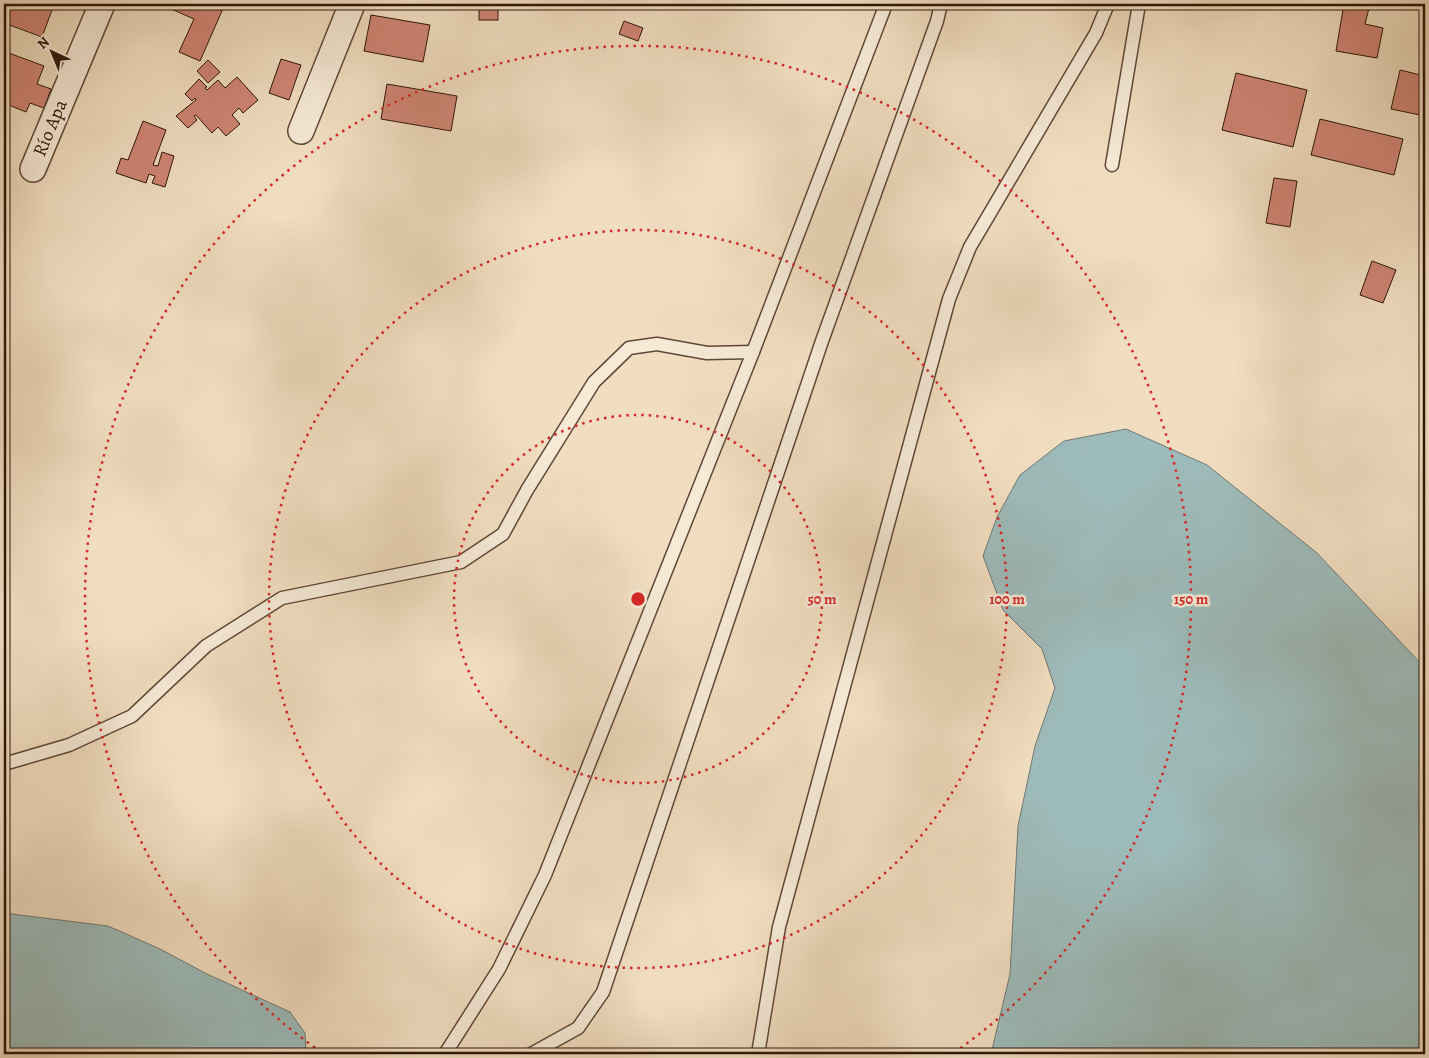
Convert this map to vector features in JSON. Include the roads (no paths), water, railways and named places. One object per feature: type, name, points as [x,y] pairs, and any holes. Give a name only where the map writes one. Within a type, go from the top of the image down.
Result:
[{"type":"street","name":"Río Apa","points":[[33,170],[102,4]]},
{"type":"street","points":[[301,132],[352,4]]},
{"type":"lane","points":[[445,1054],[500,969],[545,874],[753,352],[886,4]]},
{"type":"lane","points":[[531,1054],[578,1028],[603,992],[822,341],[937,21],[941,4]]},
{"type":"lane","points":[[758,1054],[779,927],[949,300],[970,247],[1096,33],[1108,4]]},
{"type":"lane","points":[[1112,165],[1139,4]]},
{"type":"lane","points":[[4,764],[69,744],[132,716],[206,646],[282,598],[462,562],[503,534],[527,490],[594,382],[629,348],[657,344],[707,353],[753,352]]},
{"type":"water","points":[[1126,429],[1207,465],[1317,553],[1425,668],[1425,1054],[991,1054],[1010,974],[1018,826],[1035,746],[1055,688],[1042,649],[1003,610],[983,556],[997,517],[1020,475],[1064,441]]},
{"type":"water","points":[[4,913],[108,926],[160,949],[207,974],[290,1012],[305,1033],[306,1054],[4,1054]]}]
